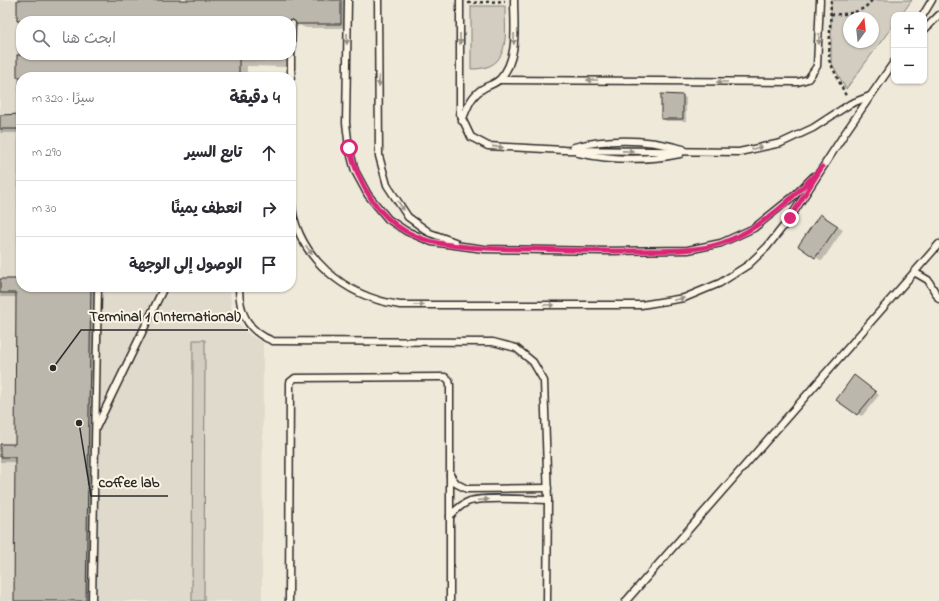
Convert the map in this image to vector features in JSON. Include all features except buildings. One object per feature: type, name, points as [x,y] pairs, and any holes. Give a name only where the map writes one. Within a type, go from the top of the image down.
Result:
[{"type":"lane","points":[[348,0],[346,123],[349,148],[355,171],[368,195],[388,219],[406,231],[432,242],[484,248],[605,251],[688,250],[721,243],[754,228],[772,215],[822,167]]},
{"type":"lane","points":[[378,0],[379,156],[387,185],[408,217],[430,233],[454,242],[484,248]]},
{"type":"lane","points":[[499,80],[798,82],[808,79],[817,66],[820,0]]},
{"type":"lane","points":[[925,12],[932,0]]},
{"type":"lane","points":[[462,121],[469,103],[476,93],[499,80],[508,68],[512,58],[514,1]]},
{"type":"lane","points":[[460,2],[460,114],[462,121],[471,137],[488,146],[564,150],[739,152],[781,143],[813,128],[850,104],[870,96]]},
{"type":"lane","points":[[927,27],[939,15]]},
{"type":"lane","points":[[291,60],[291,72]]},
{"type":"lane","points":[[296,223],[306,248],[324,268],[346,286],[366,297],[383,302],[400,305],[641,306],[684,298],[720,283],[748,265],[767,247],[790,218],[822,167],[891,66]]},
{"type":"lane","points":[[564,150],[585,144],[628,141],[657,143],[691,152]]},
{"type":"lane","points":[[626,601],[914,272],[938,247]]},
{"type":"lane","points":[[914,272],[928,280],[939,299]]},
{"type":"lane","points":[[92,601],[94,431],[98,292]]},
{"type":"lane","points":[[94,431],[162,292]]},
{"type":"lane","points":[[239,292],[241,308],[248,324],[260,335],[273,341],[493,342],[516,348],[533,362],[544,381],[548,488],[547,601]]},
{"type":"lane","points":[[289,601],[290,382],[292,379],[445,377],[449,380],[450,385],[450,601]]},
{"type":"lane","points":[[450,475],[457,484],[467,489],[548,488]]},
{"type":"lane","points":[[450,516],[458,507],[469,501],[481,499],[548,500]]},
{"type":"path","points":[[831,0],[829,60],[850,104]]},
{"type":"path","points":[[831,14],[854,13],[863,9],[872,0]]},
{"type":"path","points":[[460,2],[514,1]]},
{"type":"shaded area","points":[[0,0],[341,0],[341,24],[296,24],[296,16],[16,16],[16,60],[281,60],[281,62],[240,62],[239,72],[16,72],[16,292],[230,292],[231,306],[238,323],[251,336],[263,343],[262,601],[0,601]]},
{"type":"shaded area","points":[[831,0],[912,0],[903,12],[891,12],[891,28],[879,44],[879,12],[843,12],[843,48],[876,48],[846,89],[831,62]]},
{"type":"shaded area","points":[[471,6],[505,6],[505,39],[503,49],[500,57],[494,64],[484,68],[471,69]]},
{"type":"shaded area","points":[[193,340],[205,340],[204,601],[192,601]]},
{"type":"place","name":"Terminal 1 (International)","points":[[53,368]]},
{"type":"place","name":"coffee lab","points":[[79,423]]},
{"type":"route","points":[[349,148],[355,171],[368,195],[388,219],[406,231],[432,242],[484,248],[605,251],[688,250],[721,243],[754,228],[795,195],[822,167],[790,218]]}]
